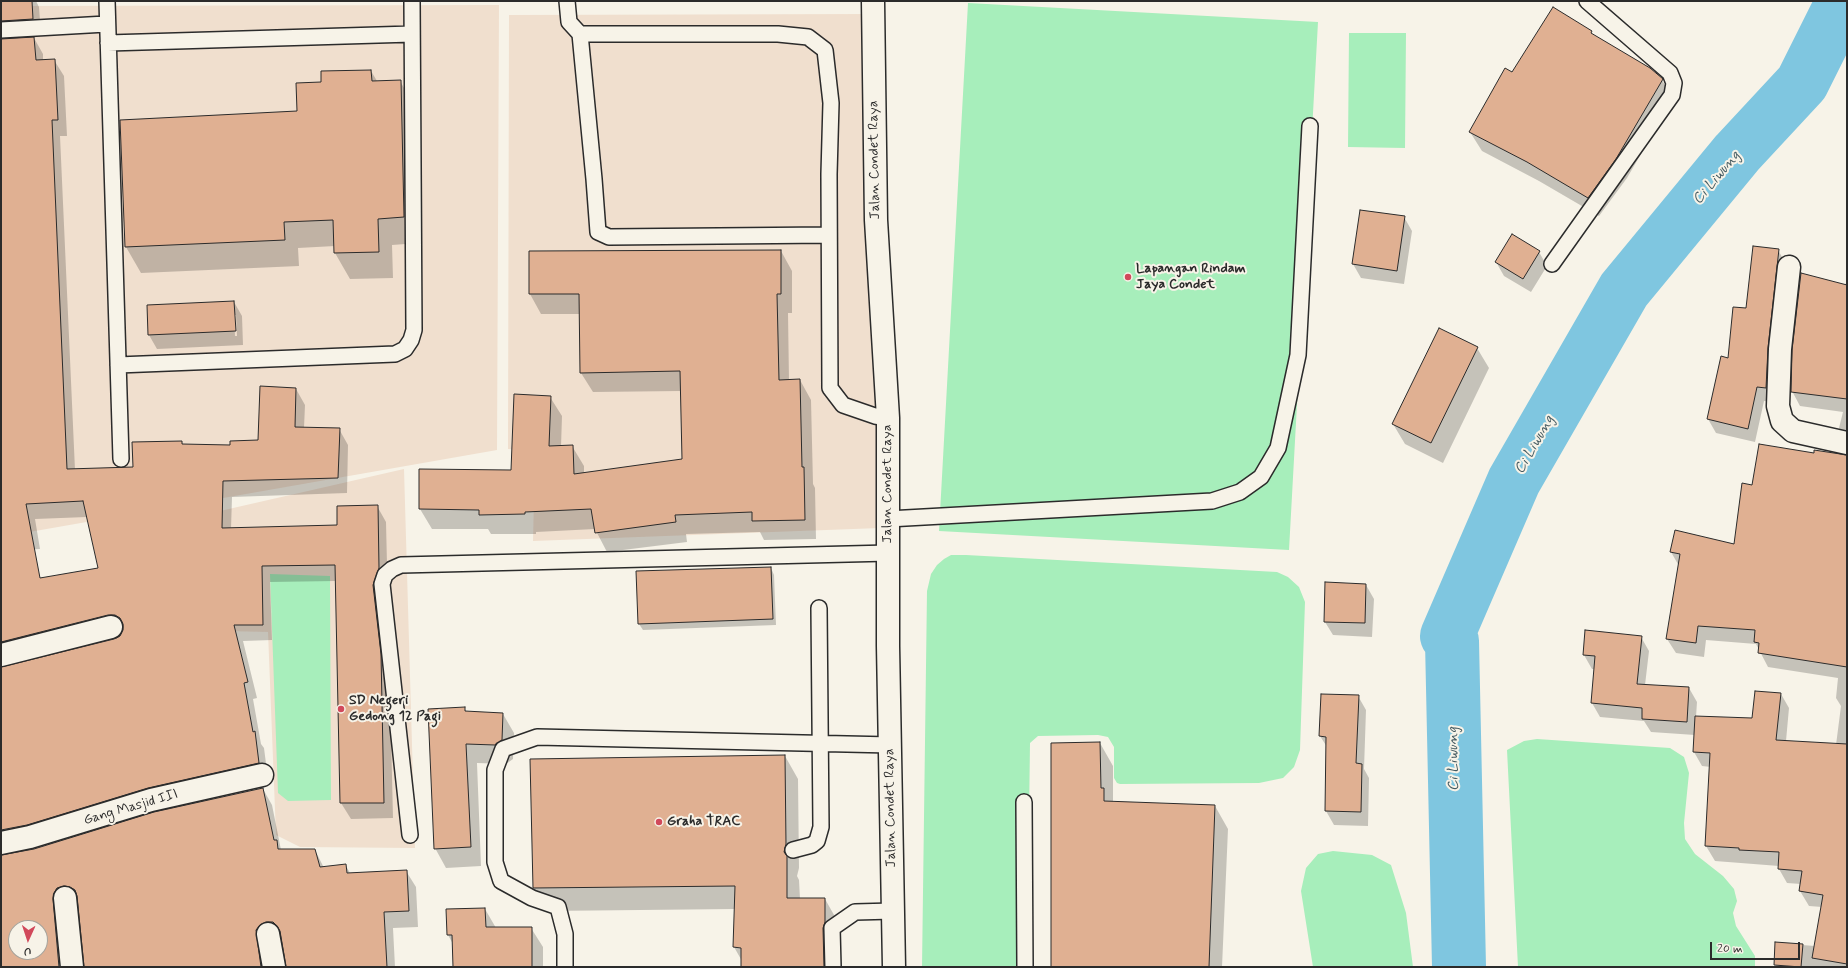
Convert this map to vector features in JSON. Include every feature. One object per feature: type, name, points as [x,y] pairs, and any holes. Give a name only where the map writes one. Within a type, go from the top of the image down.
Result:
[{"type":"street","name":"Jalan Condet Raya","points":[[874,1],[876,220],[888,418],[888,646],[894,967]]},
{"type":"street","points":[[1789,267],[1780,349],[1778,406],[1782,421],[1793,431],[1847,443]]},
{"type":"street","points":[[1,655],[111,627]]},
{"type":"street","name":"Gang Masjid III","points":[[1,843],[30,837],[151,800],[262,775]]},
{"type":"street","points":[[65,898],[72,967]]},
{"type":"street","points":[[268,934],[274,967]]},
{"type":"lane","points":[[107,1],[106,24],[108,43],[121,459]]},
{"type":"lane","points":[[118,365],[396,354],[405,349],[411,340],[414,330],[412,1]]},
{"type":"lane","points":[[567,1],[569,22],[580,34],[598,232],[609,237],[830,235]]},
{"type":"lane","points":[[1552,264],[1672,95],[1674,83],[1670,73],[1587,1]]},
{"type":"lane","points":[[1,30],[106,24]]},
{"type":"lane","points":[[108,43],[412,34]]},
{"type":"lane","points":[[580,34],[778,34],[808,37],[825,50],[831,103],[830,388],[843,405],[875,416],[888,418]]},
{"type":"lane","points":[[888,519],[1212,501],[1240,492],[1261,477],[1278,448],[1298,355],[1310,126]]},
{"type":"lane","points":[[410,835],[382,584],[385,575],[392,569],[401,566],[889,553]]},
{"type":"lane","points":[[793,850],[812,846],[817,841],[821,828],[819,608]]},
{"type":"lane","points":[[565,967],[565,934],[558,908],[532,898],[501,881],[495,862],[495,770],[502,749],[537,737],[891,745]]},
{"type":"lane","points":[[1024,802],[1026,967]]},
{"type":"lane","points":[[832,967],[832,928],[855,912],[893,911]]},
{"type":"shaded area","points":[[499,5],[497,450],[1,537],[1,6]]},
{"type":"shaded area","points":[[871,14],[880,528],[533,541],[535,451],[508,449],[509,15]]},
{"type":"shaded area","name":"SD Negeri Gedong 12 Pagi","points":[[404,469],[415,848],[300,847],[276,835],[268,632],[222,631],[220,511]]},
{"type":"green space","name":"Lapangan Rindam Jaya Condet","points":[[968,3],[1318,22],[1289,550],[939,531]]},
{"type":"green space","points":[[1349,33],[1406,33],[1405,148],[1348,147]]},
{"type":"green space","points":[[951,555],[1277,572],[1288,577],[1299,587],[1305,602],[1300,750],[1294,767],[1283,778],[1259,783],[1120,784],[1117,783],[1114,778],[1114,747],[1108,737],[1098,735],[1038,736],[1030,743],[1027,967],[922,967],[927,591],[931,574],[937,565]]},
{"type":"green space","points":[[270,574],[330,576],[331,800],[288,801],[278,793]]},
{"type":"green space","points":[[1537,739],[1670,748],[1684,757],[1689,773],[1684,823],[1685,839],[1695,854],[1723,876],[1734,889],[1737,901],[1733,913],[1736,926],[1755,956],[1755,967],[1518,967],[1507,750],[1524,741]]},
{"type":"green space","points":[[1333,851],[1372,855],[1391,865],[1406,913],[1413,967],[1313,967],[1301,891],[1306,868],[1318,854]]},
{"type":"building","points":[[1,1],[32,1],[33,19],[1,21]]},
{"type":"building","points":[[1553,7],[1592,31],[1591,33],[1650,68],[1663,79],[1616,159],[1588,198],[1527,162],[1469,132],[1505,68],[1512,72]]},
{"type":"building","points":[[34,37],[36,60],[55,59],[58,120],[52,120],[67,469],[133,467],[132,442],[182,441],[182,444],[230,445],[230,441],[258,440],[260,386],[296,388],[295,427],[340,428],[338,478],[223,481],[222,528],[337,525],[337,506],[378,505],[379,568],[373,585],[381,654],[384,803],[340,803],[335,565],[262,566],[263,625],[234,625],[248,682],[244,683],[253,732],[255,731],[259,763],[148,788],[27,825],[1,830],[1,667],[114,639],[120,636],[123,630],[123,624],[120,618],[115,615],[108,615],[1,642],[1,39]],"holes":[[[83,501],[98,568],[40,578],[26,504]]]},
{"type":"building","points":[[371,70],[372,81],[401,80],[404,217],[378,219],[379,252],[334,253],[333,220],[284,222],[285,240],[125,247],[120,120],[297,111],[296,83],[321,82],[321,71]]},
{"type":"building","points":[[1360,210],[1405,216],[1397,271],[1352,264]]},
{"type":"building","points":[[1512,234],[1540,251],[1523,279],[1495,262]]},
{"type":"building","points":[[1753,246],[1779,249],[1768,348],[1766,388],[1757,387],[1748,429],[1707,419],[1721,356],[1728,358],[1733,307],[1746,308]]},
{"type":"building","points":[[781,250],[781,294],[777,294],[779,380],[800,379],[805,520],[752,521],[752,512],[675,515],[676,522],[595,533],[591,509],[525,512],[525,514],[479,515],[479,510],[419,509],[419,469],[511,470],[514,394],[551,396],[549,446],[573,445],[574,474],[682,459],[680,371],[580,373],[579,294],[529,294],[529,251]]},
{"type":"building","points":[[1801,273],[1847,285],[1847,399],[1791,392],[1792,350]]},
{"type":"building","points":[[234,301],[236,331],[148,335],[147,305]]},
{"type":"building","points":[[1439,328],[1478,347],[1431,443],[1392,424]]},
{"type":"building","points":[[1759,444],[1814,453],[1814,450],[1847,455],[1847,667],[1758,653],[1759,643],[1754,642],[1755,630],[1698,626],[1696,643],[1666,639],[1680,554],[1670,552],[1675,530],[1734,544],[1742,483],[1752,485]]},
{"type":"building","points":[[771,567],[773,619],[638,624],[636,571]]},
{"type":"building","points":[[1325,582],[1366,584],[1365,623],[1324,622]]},
{"type":"building","points":[[1585,630],[1642,636],[1637,684],[1689,687],[1687,722],[1642,719],[1642,708],[1591,703],[1595,656],[1583,655]]},
{"type":"building","points":[[1755,691],[1781,693],[1776,740],[1847,744],[1847,964],[1812,958],[1823,895],[1799,891],[1802,871],[1778,869],[1779,852],[1739,850],[1739,848],[1705,846],[1710,753],[1693,752],[1695,716],[1752,718]]},
{"type":"building","points":[[1321,694],[1359,695],[1356,763],[1362,764],[1361,812],[1325,811],[1326,737],[1319,736]]},
{"type":"building","points":[[465,707],[465,711],[503,713],[502,740],[495,745],[466,744],[471,847],[434,849],[428,709]]},
{"type":"building","points":[[1100,742],[1101,788],[1104,788],[1104,801],[1215,805],[1209,967],[1051,967],[1051,743]]},
{"type":"building","name":"Graha TRAC","points":[[785,755],[786,844],[784,852],[787,856],[787,898],[825,898],[825,922],[823,928],[824,967],[741,967],[741,948],[733,947],[735,886],[533,888],[530,759]]},
{"type":"building","points":[[263,788],[274,840],[277,840],[278,849],[315,849],[320,867],[346,864],[347,873],[407,870],[409,911],[384,912],[387,967],[286,967],[280,931],[273,922],[266,922],[260,925],[256,930],[261,967],[84,967],[77,896],[75,890],[64,886],[57,888],[53,899],[59,967],[1,967],[1,855],[34,849],[154,812]]},
{"type":"building","points":[[485,908],[486,927],[532,927],[532,967],[453,967],[452,935],[447,935],[446,909]]},
{"type":"building","points":[[1775,942],[1803,944],[1801,967],[1774,965]]},
{"type":"waterway","name":"Ci Liwung","points":[[1459,967],[1452,641],[1447,636],[1514,481],[1624,290],[1737,153],[1802,83],[1843,1]]},
{"type":"place","name":"Lapangan Rindam Jaya Condet","points":[[1128,277]]},
{"type":"place","name":"SD Negeri Gedong 12 Pagi","points":[[341,709]]},
{"type":"place","name":"Graha TRAC","points":[[659,822]]}]
